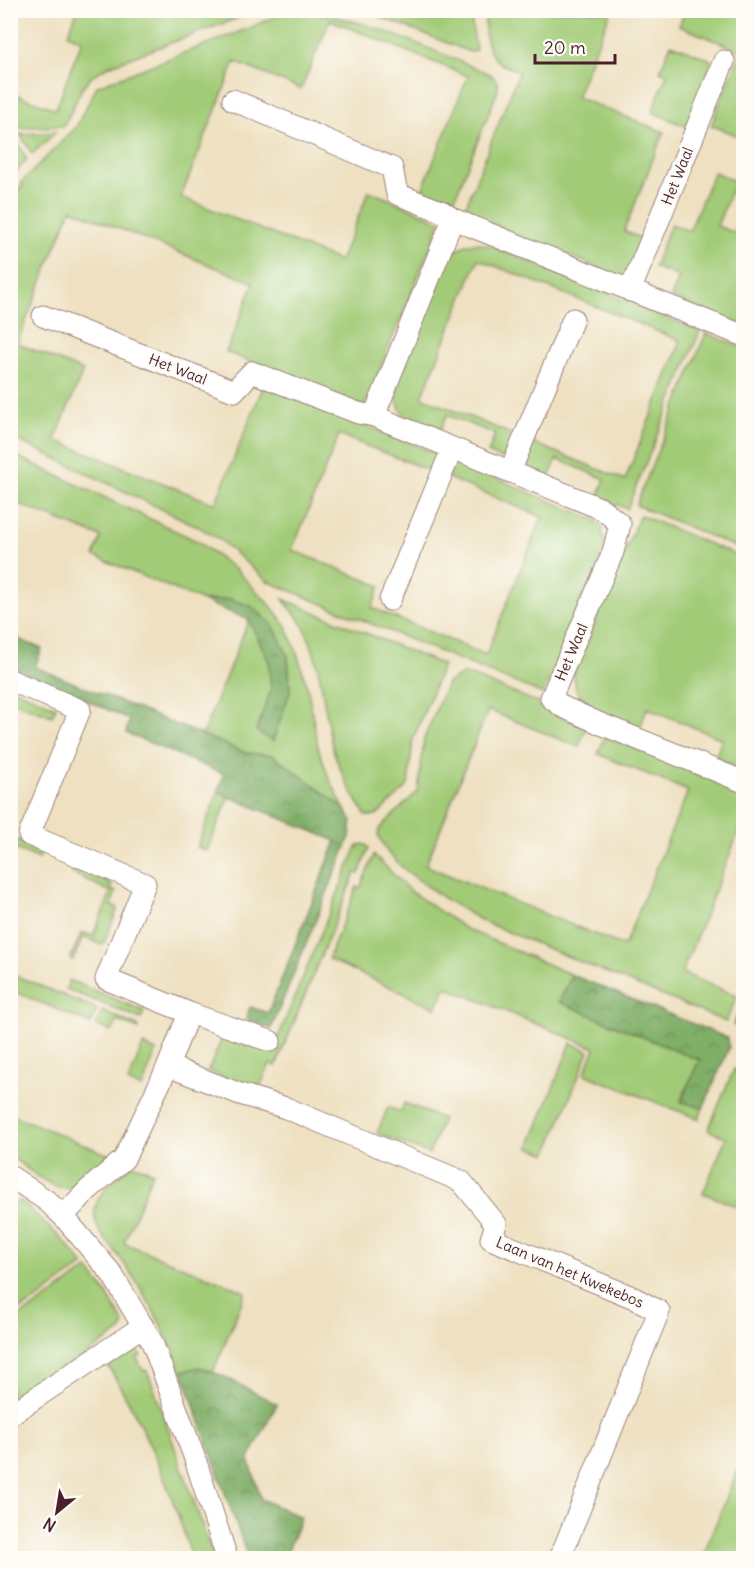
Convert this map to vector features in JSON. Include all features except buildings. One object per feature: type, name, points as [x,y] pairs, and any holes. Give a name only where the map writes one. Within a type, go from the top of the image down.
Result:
[{"type":"street","name":"Het Waal","points":[[630,291],[724,61]]},
{"type":"street","points":[[232,100],[392,168],[397,194],[443,212],[453,219],[744,336]]},
{"type":"street","points":[[374,416],[453,219]]},
{"type":"street","name":"Het Waal","points":[[43,316],[234,392],[252,372],[358,413],[374,416],[602,509],[620,524],[613,552],[551,698],[582,716],[744,782]]},
{"type":"street","points":[[510,472],[573,319]]},
{"type":"street","points":[[390,600],[452,448]]},
{"type":"street","points":[[10,680],[80,710],[30,835],[145,884],[106,979],[189,1013],[270,1041]]},
{"type":"street","points":[[63,1216],[88,1190],[124,1159],[168,1066],[189,1013]]},
{"type":"street","name":"Laan van het Kwekebos","points":[[168,1066],[240,1094],[286,1108],[461,1181],[495,1224],[491,1239],[632,1297],[659,1311],[560,1558]]},
{"type":"street","points":[[12,1181],[47,1201],[63,1216],[112,1274],[143,1326],[152,1342],[187,1438],[227,1558]]},
{"type":"street","points":[[10,1415],[143,1326]]},
{"type":"green space","points":[[77,10],[257,11],[99,71],[85,84],[63,126],[13,128],[11,125],[11,93],[56,109],[82,40],[68,34]]},
{"type":"green space","points":[[685,10],[743,11],[743,138],[711,125],[741,51],[679,26]]},
{"type":"green space","points":[[285,11],[338,17],[391,33],[492,75],[498,83],[498,90],[451,208],[420,195],[468,76],[330,20],[301,89],[235,62],[181,197],[340,261],[369,191],[441,221],[364,407],[226,352],[254,283],[71,209],[17,343],[83,371],[55,440],[215,504],[264,385],[440,455],[433,472],[339,435],[292,550],[380,586],[372,608],[486,655],[542,517],[448,478],[455,461],[596,520],[602,527],[605,546],[543,694],[267,581],[219,539],[199,527],[11,437],[10,208],[19,187],[22,188],[21,183],[76,127],[97,86],[252,27]]},
{"type":"green space","points":[[365,11],[474,11],[472,24],[476,50],[470,52]]},
{"type":"green space","points":[[486,11],[611,11],[576,97],[664,132],[624,231],[642,239],[626,279],[463,213],[519,72],[501,64],[491,54],[485,33]]},
{"type":"green space","points":[[671,44],[709,59],[713,63],[688,127],[652,112],[667,74],[660,71]]},
{"type":"green space","points":[[56,132],[32,154],[20,134]]},
{"type":"green space","points":[[14,137],[27,159],[11,178],[11,146]]},
{"type":"green space","points":[[714,172],[735,181],[717,226],[743,236],[743,327],[671,297],[679,277],[654,267],[671,224],[689,231]]},
{"type":"green space","points":[[478,243],[488,245],[700,331],[627,509],[598,497],[605,479],[557,459],[549,477],[522,466],[531,442],[625,480],[681,341],[478,259],[422,397],[516,436],[506,460],[488,453],[495,434],[447,415],[439,433],[407,417],[398,405],[396,385],[448,259],[461,247]]},
{"type":"green space","points":[[706,333],[743,348],[743,550],[636,505]]},
{"type":"green space","points":[[10,453],[197,541],[236,570],[272,607],[287,627],[297,653],[308,690],[318,747],[329,778],[344,808],[273,755],[246,754],[202,735],[249,620],[269,661],[271,690],[256,731],[273,741],[290,692],[288,656],[230,599],[203,601],[94,556],[101,537],[11,501]]},
{"type":"green space","points":[[640,515],[743,558],[743,770],[715,758],[722,739],[647,708],[640,728],[595,710],[579,696],[574,673]]},
{"type":"green space","points":[[230,599],[251,606],[273,625],[288,656],[290,692],[273,741],[256,731],[271,690],[269,662],[249,620],[203,601]]},
{"type":"green space","points":[[283,599],[443,665],[413,739],[408,786],[376,816],[366,816],[341,771],[331,741],[314,653],[299,618]]},
{"type":"green space","points":[[16,638],[42,649],[35,667],[246,753],[273,755],[344,808],[352,821],[350,837],[271,1029],[246,1019],[250,1007],[268,1013],[336,841],[218,792],[224,774],[126,733],[129,719],[11,667],[11,651]]},
{"type":"green space","points":[[464,673],[539,703],[538,707],[586,728],[579,746],[576,746],[488,710],[426,865],[436,870],[624,946],[688,791],[598,754],[605,736],[743,792],[743,821],[682,973],[737,996],[726,1022],[484,922],[445,899],[405,870],[388,853],[378,835],[380,828],[418,791],[424,739],[447,683]]},
{"type":"green space","points":[[10,687],[56,707],[52,716],[11,701]]},
{"type":"green space","points":[[218,792],[229,797],[207,851],[197,847]]},
{"type":"green space","points":[[10,837],[41,852],[39,859],[11,847]]},
{"type":"green space","points":[[362,844],[369,848],[359,874],[355,873],[276,1066],[270,1064],[258,1091],[208,1071],[224,1034],[272,1052],[355,851]]},
{"type":"green space","points":[[374,855],[410,891],[466,929],[572,975],[560,1002],[699,1060],[681,1101],[703,1108],[699,1119],[584,1074],[595,1048],[446,987],[436,1008],[328,959],[357,887],[360,888]]},
{"type":"green space","points":[[74,866],[112,885],[111,889],[116,892],[111,905],[118,908],[103,945],[83,937],[73,960],[70,959],[82,932],[93,936],[111,892],[72,873]]},
{"type":"green space","points":[[11,974],[97,1009],[91,1024],[11,990],[13,984]]},
{"type":"green space","points":[[572,975],[728,1038],[729,1048],[703,1108],[681,1102],[699,1060],[559,1002]]},
{"type":"green space","points":[[69,980],[144,1011],[141,1019],[66,989]]},
{"type":"green space","points":[[743,1004],[743,1029],[733,1025]]},
{"type":"green space","points":[[102,1011],[138,1026],[139,1029],[117,1021],[112,1032],[96,1025]]},
{"type":"green space","points":[[571,1043],[589,1051],[547,1154],[529,1147]]},
{"type":"green space","points":[[143,1045],[156,1051],[142,1088],[128,1082]]},
{"type":"green space","points":[[734,1069],[743,1073],[743,1209],[703,1193],[726,1138],[708,1130]]},
{"type":"green space","points":[[404,1103],[443,1119],[429,1154],[377,1133],[388,1107],[401,1112]]},
{"type":"green space","points":[[10,1114],[112,1156],[85,1182],[75,1187],[55,1186],[11,1157]]},
{"type":"green space","points":[[132,1164],[153,1172],[124,1243],[246,1292],[213,1372],[200,1367],[182,1371],[144,1293],[97,1227],[95,1210],[100,1196]]},
{"type":"green space","points":[[21,1201],[65,1242],[84,1265],[30,1304],[11,1314],[11,1204]]},
{"type":"green space","points":[[88,1269],[105,1291],[124,1323],[122,1330],[11,1407],[11,1320],[32,1309]]},
{"type":"green space","points":[[130,1346],[137,1348],[141,1356],[137,1358],[143,1371],[146,1370],[149,1375],[214,1558],[192,1558],[155,1456],[104,1359]]},
{"type":"green space","points":[[200,1367],[223,1376],[277,1404],[249,1459],[261,1499],[301,1517],[285,1558],[248,1558],[182,1371]]},
{"type":"green space","points":[[743,1457],[743,1558],[717,1558],[704,1553]]}]
